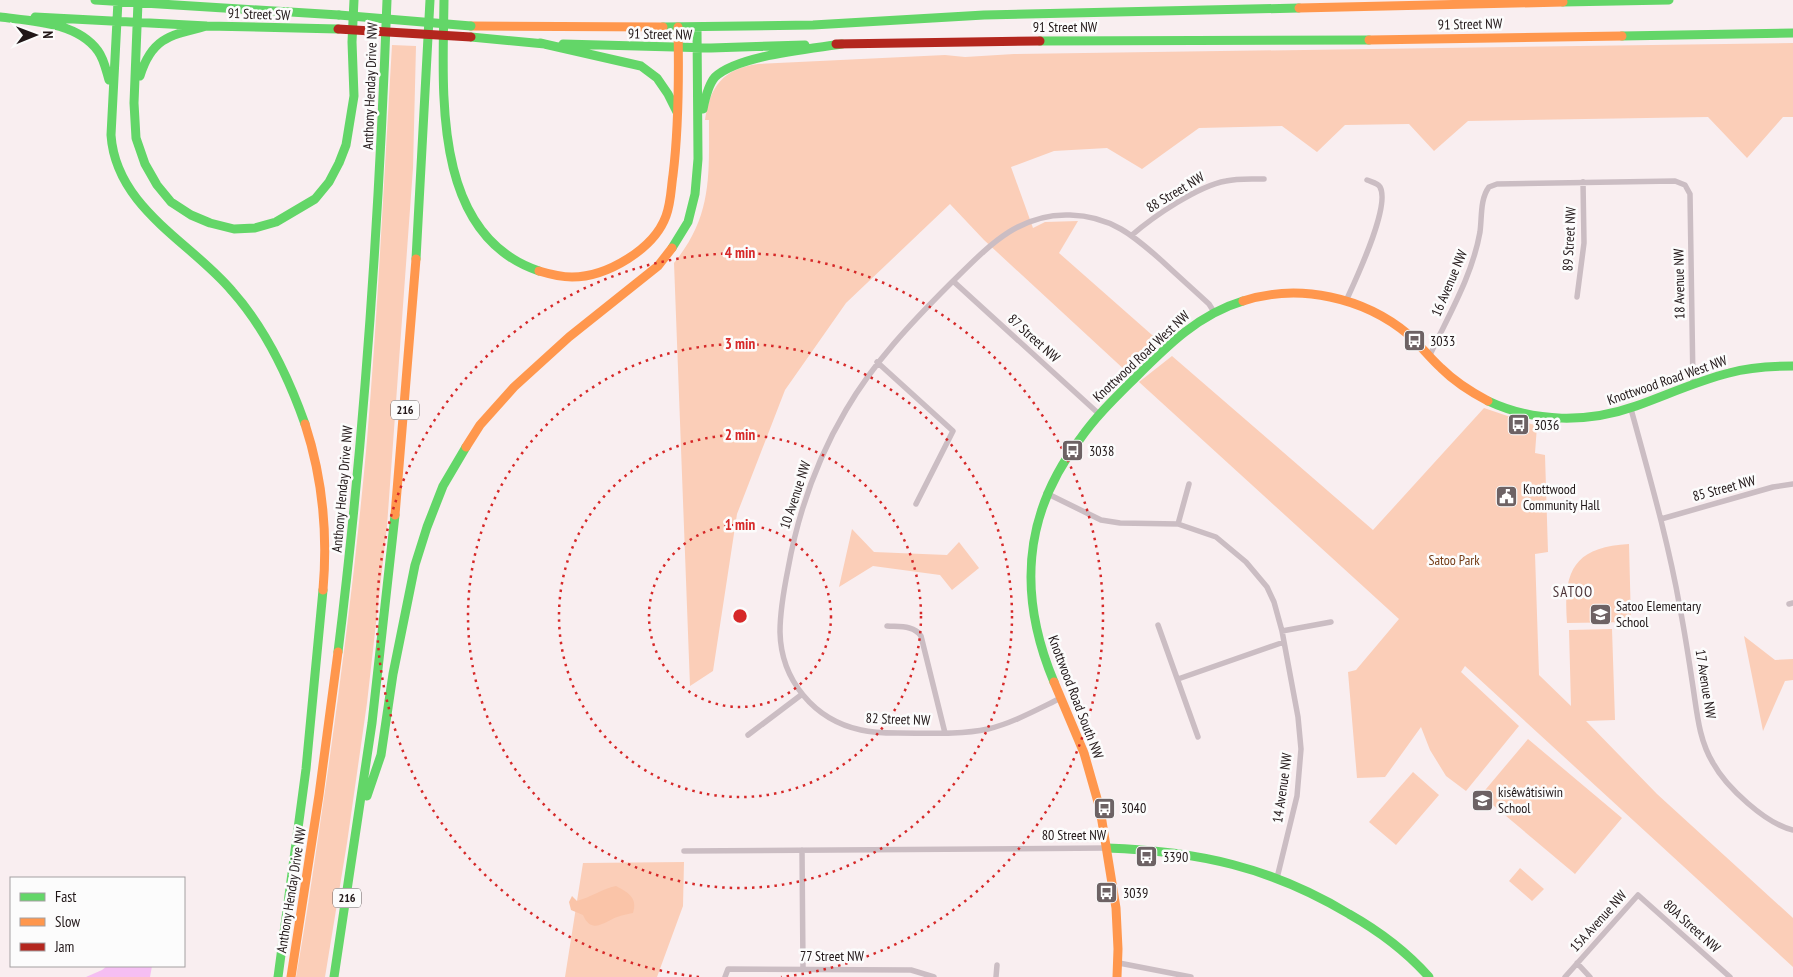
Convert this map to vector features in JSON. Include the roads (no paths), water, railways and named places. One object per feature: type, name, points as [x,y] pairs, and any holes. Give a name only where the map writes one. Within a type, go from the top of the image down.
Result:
[{"type":"main road","name":"91 Street SW","points":[[94,0],[339,15]]},
{"type":"main road","points":[[138,2],[134,103],[136,138],[145,164],[157,185],[171,202],[191,215],[210,223],[234,229],[255,228],[276,222],[315,198],[329,182],[339,163],[346,145],[354,96],[352,42],[354,0]]},
{"type":"main road","points":[[380,0],[385,61]]},
{"type":"main road","name":"Anthony Henday Drive NW","points":[[291,977],[330,726],[348,571],[369,354],[387,0]]},
{"type":"main road","name":"216","points":[[334,977],[359,819],[384,621],[402,443],[417,236],[430,0]]},
{"type":"main road","points":[[444,0],[447,124],[450,151],[458,188],[473,219],[485,236],[502,254],[520,265],[541,272],[577,277],[621,263],[635,254],[664,222],[677,141],[678,27]]},
{"type":"main road","name":"91 Street NW","points":[[339,15],[471,26],[697,28],[813,25],[984,15],[1669,0]]},
{"type":"main road","points":[[118,1],[112,85],[112,141],[118,164],[139,201],[156,222],[221,278],[241,302],[271,347],[295,396],[315,458],[325,516],[326,549],[310,737],[278,977]]},
{"type":"main road","name":"91 Street SW","points":[[0,16],[207,26],[338,29]]},
{"type":"main road","points":[[0,16],[44,23],[75,32],[94,45],[106,64],[112,111]]},
{"type":"main road","points":[[134,103],[143,63],[151,49],[165,38],[207,26]]},
{"type":"main road","points":[[359,819],[381,755],[393,674],[415,565],[443,486],[480,425],[514,387],[569,337],[658,266],[674,246],[688,222],[695,194],[698,141],[697,28]]},
{"type":"main road","name":"91 Street NW","points":[[338,29],[540,43],[697,48],[981,41],[1303,40],[1793,33]]},
{"type":"main road","points":[[540,43],[641,66],[657,78],[678,114]]},
{"type":"main road","points":[[698,141],[706,94],[714,78],[725,68],[746,61],[842,44]]},
{"type":"main road","name":"Knottwood Road West NW","points":[[1099,414],[1183,333],[1214,312],[1243,301],[1275,294],[1308,293],[1346,301],[1376,314],[1393,323],[1409,336],[1429,357],[1462,386],[1487,400],[1515,411],[1544,417],[1576,419],[1600,417],[1631,409],[1720,375],[1740,371],[1793,366]]},
{"type":"main road","name":"Knottwood Road South NW","points":[[1099,414],[1080,436],[1063,461],[1046,493],[1032,547],[1030,564],[1031,601],[1038,640],[1084,752],[1096,793],[1117,910],[1119,963],[1117,977]]},
{"type":"main road","name":"80 Street NW","points":[[1107,848],[1188,855],[1235,865],[1277,878],[1315,895],[1359,920],[1404,951],[1429,977]]},
{"type":"street","name":"88 Street NW","points":[[1132,235],[1194,193],[1211,184],[1228,180],[1264,179]]},
{"type":"street","points":[[1346,301],[1371,244],[1381,202],[1382,192],[1380,187],[1367,180]]},
{"type":"street","name":"18 Avenue NW","points":[[1583,182],[1670,180],[1685,185],[1690,194],[1693,384]]},
{"type":"street","name":"16 Avenue NW","points":[[1429,357],[1472,265],[1480,230],[1484,198],[1489,187],[1498,184],[1583,182]]},
{"type":"street","name":"89 Street NW","points":[[1577,297],[1584,243],[1583,182]]},
{"type":"street","name":"10 Avenue NW","points":[[782,650],[780,625],[786,578],[795,534],[806,498],[829,439],[854,395],[877,362],[913,320],[953,281],[1005,234],[1021,224],[1041,218],[1068,214],[1085,216],[1109,223],[1132,235]]},
{"type":"street","points":[[1132,235],[1209,304],[1214,312]]},
{"type":"street","name":"87 Street NW","points":[[953,281],[1099,414]]},
{"type":"street","points":[[877,362],[953,431],[916,504]]},
{"type":"street","name":"17 Avenue NW","points":[[1631,409],[1661,519],[1680,606],[1698,720],[1704,746],[1724,780],[1754,808],[1773,822],[1793,830]]},
{"type":"street","points":[[1046,493],[1101,520],[1120,524],[1178,524],[1189,484]]},
{"type":"street","name":"85 Street NW","points":[[1661,519],[1764,490],[1793,484]]},
{"type":"street","name":"14 Avenue NW","points":[[1178,524],[1216,537],[1246,562],[1267,587],[1274,602],[1282,631],[1298,717],[1300,762],[1297,796],[1277,878]]},
{"type":"street","points":[[1282,631],[1331,622]]},
{"type":"street","points":[[1158,625],[1198,737]]},
{"type":"street","name":"82 Street NW","points":[[887,626],[911,628],[921,636],[945,733]]},
{"type":"street","points":[[1178,679],[1284,642]]},
{"type":"street","name":"82 Street NW","points":[[782,650],[789,673],[802,695],[827,717],[855,729],[887,733],[972,732],[993,728],[1062,698]]},
{"type":"street","points":[[748,735],[802,695]]},
{"type":"street","name":"80 Street NW","points":[[684,851],[1107,848]]},
{"type":"street","points":[[802,850],[803,968]]},
{"type":"street","name":"15A Avenue NW","points":[[1565,977],[1638,895]]},
{"type":"street","name":"80A Street NW","points":[[1638,895],[1730,977]]},
{"type":"street","points":[[1119,963],[1191,977]]},
{"type":"street","name":"15A Avenue NW","points":[[1577,963],[1590,977]]},
{"type":"street","points":[[996,977],[997,965]]},
{"type":"street","name":"77 Street NW","points":[[725,977],[728,969],[803,968],[911,970],[934,977]]},
{"type":"place","name":"3033","points":[[1414,341]]},
{"type":"place","name":"3036","points":[[1518,425]]},
{"type":"place","name":"3038","points":[[1073,451]]},
{"type":"place","name":"Knottwood Community Hall","points":[[1507,497]]},
{"type":"place","name":"Satoo Elementary School","points":[[1600,614]]},
{"type":"place","name":"kisêwâtisiwin School","points":[[1482,800]]},
{"type":"place","name":"3040","points":[[1105,808]]},
{"type":"place","name":"3390","points":[[1147,857]]},
{"type":"place","name":"3039","points":[[1107,893]]},
{"type":"district","name":"SATOO","points":[[1573,592]]},
{"type":"park label","name":"Satoo Park","points":[[1454,560]]}]
